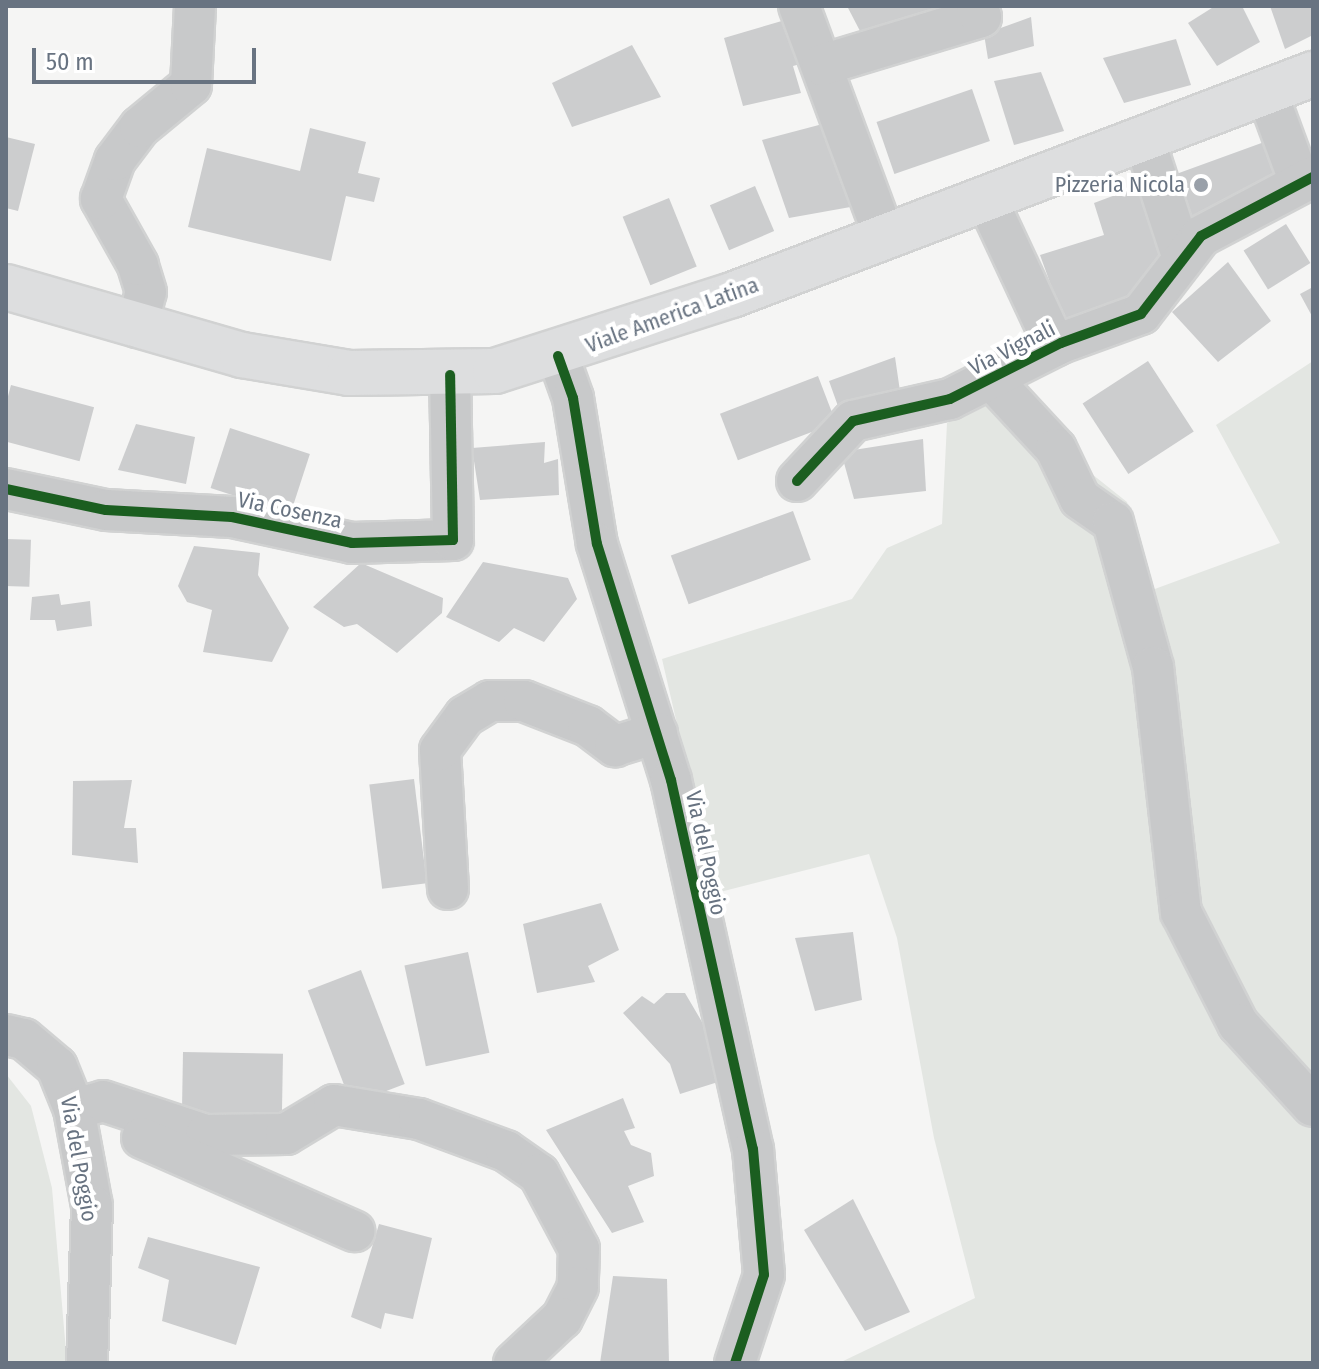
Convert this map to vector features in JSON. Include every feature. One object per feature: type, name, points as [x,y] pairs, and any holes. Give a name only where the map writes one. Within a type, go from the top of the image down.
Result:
[{"type":"main road","name":"Viale America Latina","points":[[6,287],[137,327],[349,373],[450,375],[558,356],[1145,142],[1313,74]]},
{"type":"street","points":[[137,327],[146,292],[138,265],[101,199],[115,160],[140,127],[191,85],[198,58],[195,6]]},
{"type":"street","points":[[799,6],[884,236]]},
{"type":"street","points":[[822,65],[981,17],[977,6]]},
{"type":"street","points":[[1267,93],[1306,178]]},
{"type":"street","points":[[1145,142],[1182,256]]},
{"type":"street","name":"Via Vignali","points":[[797,481],[853,421],[994,382],[1055,346],[1141,314],[1182,256],[1228,218],[1306,178]]},
{"type":"street","points":[[987,200],[1055,346]]},
{"type":"street","name":"Via del Poggio","points":[[558,356],[573,398],[597,544],[657,733],[753,1149],[764,1275],[735,1363]]},
{"type":"street","name":"Via Cosenza","points":[[6,489],[106,510],[232,517],[352,543],[453,540],[450,375]]},
{"type":"street","points":[[994,382],[1056,449],[1080,499],[1113,522],[1153,667],[1181,912],[1238,1024],[1313,1106]]},
{"type":"street","points":[[448,889],[440,750],[465,716],[490,701],[524,701],[588,726],[615,746],[657,733]]},
{"type":"street","name":"Via del Poggio","points":[[6,1035],[24,1039],[57,1067],[74,1109],[92,1206],[87,1363]]},
{"type":"street","points":[[74,1109],[103,1101],[206,1135],[286,1134],[334,1105],[419,1119],[506,1151],[539,1174],[579,1249],[578,1287],[562,1318],[514,1363]]},
{"type":"street","points":[[74,1109],[354,1231]]},
{"type":"shaded area","points":[[1313,361],[1313,1363],[839,1363],[975,1298],[934,1138],[897,938],[869,854],[716,893],[662,659],[852,599],[887,548],[942,524],[947,423],[999,400],[1127,502],[1152,590],[1280,543],[1216,425]]},
{"type":"shaded area","points":[[6,1074],[31,1106],[52,1188],[67,1363],[6,1363]]},
{"type":"building","points":[[847,6],[962,6],[908,31],[860,31]]},
{"type":"building","points":[[1215,6],[1242,6],[1260,42],[1217,66],[1188,23]]},
{"type":"building","points":[[1270,6],[1313,6],[1313,35],[1285,49]]},
{"type":"building","points":[[1031,17],[1034,46],[988,59],[984,34]]},
{"type":"building","points":[[792,18],[804,63],[793,66],[801,93],[743,106],[724,38]]},
{"type":"building","points":[[1176,39],[1191,85],[1124,103],[1103,58]]},
{"type":"building","points":[[632,45],[661,97],[572,127],[552,83]]},
{"type":"building","points":[[1041,72],[1064,131],[1014,145],[994,81]]},
{"type":"building","points":[[972,89],[990,141],[894,174],[877,122]]},
{"type":"building","points":[[834,121],[856,206],[789,218],[762,140]]},
{"type":"building","points":[[310,128],[366,142],[358,173],[380,178],[374,202],[346,196],[331,261],[188,227],[207,148],[300,171]]},
{"type":"building","points":[[6,137],[35,144],[18,211],[6,208]]},
{"type":"building","points":[[1267,141],[1286,177],[1180,226],[1168,177]]},
{"type":"building","points":[[1150,182],[1167,252],[1125,301],[1066,327],[1040,255],[1104,235],[1094,203]]},
{"type":"building","points":[[755,186],[774,231],[729,250],[710,205]]},
{"type":"building","points":[[669,198],[697,267],[650,285],[623,217]]},
{"type":"building","points":[[1286,224],[1310,263],[1268,290],[1244,250]]},
{"type":"building","points":[[1228,262],[1271,321],[1218,362],[1172,312]]},
{"type":"building","points":[[1313,287],[1313,318],[1300,294]]},
{"type":"building","points":[[895,357],[901,398],[879,404],[876,393],[839,409],[829,381]]},
{"type":"building","points":[[1148,361],[1194,431],[1128,474],[1083,403]]},
{"type":"building","points":[[818,376],[836,423],[738,460],[720,414]]},
{"type":"building","points":[[11,385],[94,407],[80,461],[6,442],[6,404]]},
{"type":"building","points":[[136,424],[195,437],[186,484],[118,470]]},
{"type":"building","points":[[230,428],[310,454],[290,514],[211,488]]},
{"type":"building","points":[[923,439],[926,491],[854,499],[841,452]]},
{"type":"building","points":[[545,442],[544,463],[558,459],[559,495],[480,500],[472,448]]},
{"type":"building","points":[[793,511],[811,560],[689,604],[671,555]]},
{"type":"building","points":[[6,539],[31,540],[29,587],[6,586]]},
{"type":"building","points":[[194,546],[260,553],[258,575],[289,628],[272,662],[203,652],[212,610],[187,602],[178,586]]},
{"type":"building","points":[[483,562],[568,578],[577,599],[544,642],[514,628],[499,642],[446,617]]},
{"type":"building","points":[[361,563],[443,598],[442,613],[397,653],[357,624],[344,627],[313,607]]},
{"type":"building","points":[[59,594],[61,605],[90,601],[92,626],[57,631],[55,620],[30,620],[32,597]]},
{"type":"building","points":[[414,779],[427,883],[382,889],[369,784]]},
{"type":"building","points":[[132,780],[124,828],[136,828],[138,863],[72,855],[73,781]]},
{"type":"building","points":[[601,903],[619,950],[588,966],[595,982],[537,993],[523,924]]},
{"type":"building","points":[[853,932],[862,1000],[815,1011],[795,938]]},
{"type":"building","points":[[468,952],[489,1053],[426,1066],[404,966]]},
{"type":"building","points":[[361,970],[405,1084],[352,1104],[308,990]]},
{"type":"building","points":[[666,993],[685,993],[715,1044],[718,1082],[680,1094],[670,1064],[623,1013],[642,996],[654,1004]]},
{"type":"building","points":[[183,1052],[283,1054],[282,1124],[182,1122]]},
{"type":"building","points":[[623,1098],[635,1128],[624,1131],[631,1145],[651,1153],[654,1176],[628,1186],[644,1222],[612,1233],[546,1130]]},
{"type":"building","points":[[853,1199],[910,1312],[865,1331],[804,1230]]},
{"type":"building","points":[[379,1224],[432,1238],[413,1319],[385,1313],[381,1329],[351,1317]]},
{"type":"building","points":[[148,1237],[260,1267],[236,1345],[162,1321],[169,1280],[138,1268]]},
{"type":"building","points":[[613,1276],[667,1279],[669,1363],[600,1363]]},
{"type":"cycle path","points":[[797,481],[853,421],[950,399],[1061,343],[1141,314],[1201,236],[1313,177]]},
{"type":"cycle path","points":[[558,356],[573,398],[597,544],[671,780],[753,1149],[764,1275],[735,1363]]},
{"type":"cycle path","points":[[6,489],[106,510],[232,517],[352,543],[453,540],[450,375]]},
{"type":"place","name":"Pizzeria Nicola","points":[[1201,185]]}]
